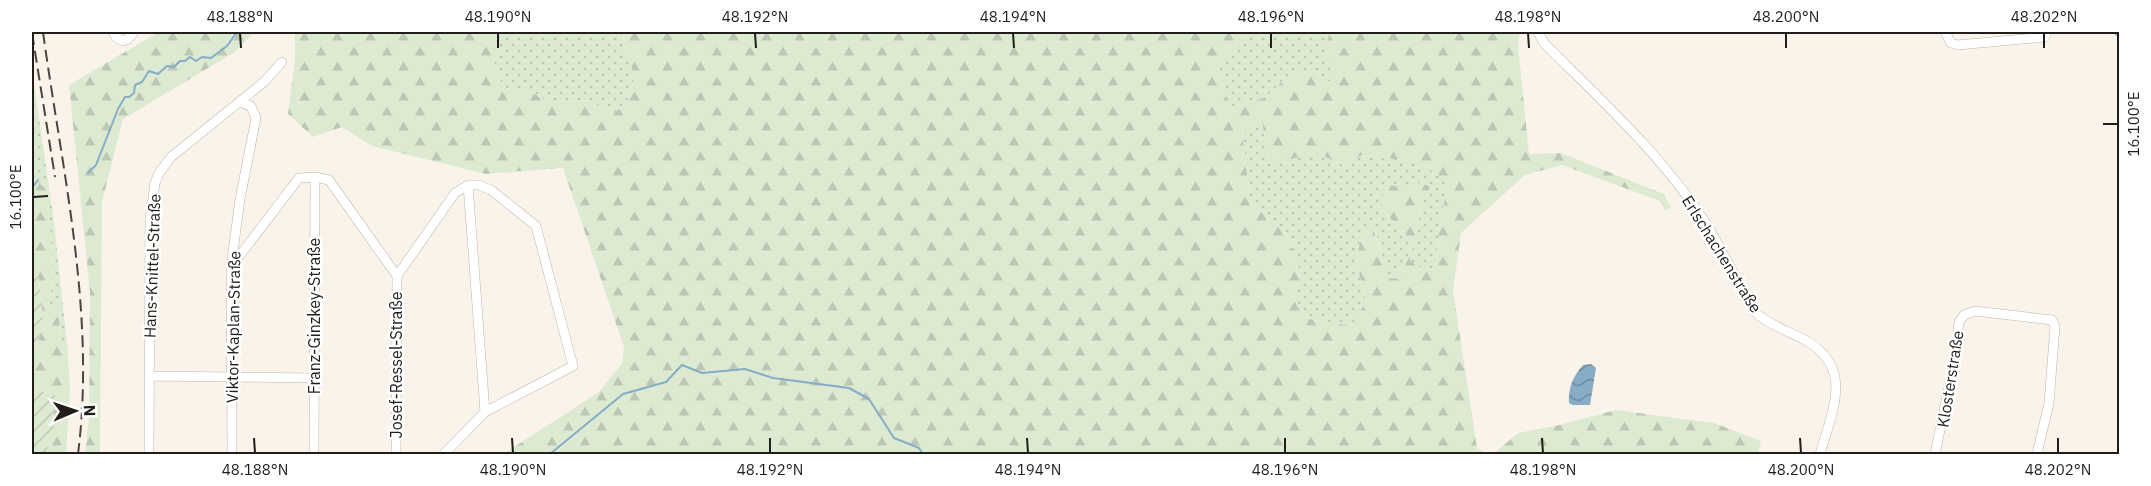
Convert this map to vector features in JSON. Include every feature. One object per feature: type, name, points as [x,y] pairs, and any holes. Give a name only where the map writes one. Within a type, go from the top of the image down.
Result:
[{"type":"street","points":[[113,32],[116,38],[123,41],[134,32]]},
{"type":"street","name":"Erlschachenstraße","points":[[1538,32],[1544,43],[1636,135],[1677,184],[1707,225],[1756,314],[1767,322],[1806,340],[1826,356],[1834,370],[1837,383],[1820,454]]},
{"type":"street","points":[[1945,32],[1951,43],[1958,45],[2045,37],[2047,32]]},
{"type":"street","name":"Hans-Knittel-Straße","points":[[148,454],[150,219],[155,183],[159,173],[171,157],[264,82],[282,62]]},
{"type":"street","name":"Viktor-Kaplan-Straße","points":[[232,454],[231,267],[240,199],[256,118],[250,106],[240,102]]},
{"type":"street","points":[[231,267],[299,178],[315,177],[330,180],[397,276],[455,193],[468,185],[479,184],[491,190],[536,226],[573,366],[485,412],[444,454]]},
{"type":"street","name":"Franz-Ginzkey-Straße","points":[[314,454],[315,177]]},
{"type":"street","points":[[468,185],[485,412]]},
{"type":"street","name":"Josef-Ressel-Straße","points":[[396,454],[397,276]]},
{"type":"street","name":"Klosterstraße","points":[[1935,454],[1955,358],[1959,322],[1964,315],[1975,312],[2052,320],[2055,326],[2049,403],[2037,454]]},
{"type":"street","points":[[149,376],[314,378]]},
{"type":"green space","points":[[159,32],[255,32],[235,52],[123,119],[102,202],[100,454],[85,454],[89,418],[90,293],[69,85]]},
{"type":"green space","points":[[295,32],[501,32],[493,69],[505,88],[533,93],[551,103],[589,100],[605,110],[617,111],[629,99],[634,76],[631,63],[623,50],[624,32],[1243,32],[1234,50],[1218,63],[1229,109],[1266,97],[1287,77],[1314,70],[1325,82],[1336,80],[1325,46],[1330,32],[1520,32],[1518,45],[1529,154],[1561,153],[1664,194],[1671,208],[1665,210],[1660,201],[1562,165],[1525,175],[1461,233],[1453,291],[1477,448],[1487,454],[505,454],[599,392],[622,363],[624,347],[563,168],[486,174],[372,146],[342,127],[313,137],[288,114],[295,58]],"holes":[[[1262,121],[1269,164],[1317,153],[1343,165],[1362,155],[1418,162],[1449,182],[1439,224],[1436,266],[1425,272],[1410,260],[1422,203],[1430,187],[1421,182],[1408,190],[1384,183],[1381,209],[1405,234],[1410,247],[1409,256],[1397,279],[1389,278],[1374,230],[1362,232],[1356,262],[1366,301],[1352,326],[1310,319],[1294,299],[1301,275],[1287,235],[1250,200],[1242,131]]]},
{"type":"green space","points":[[501,32],[624,32],[623,50],[631,63],[634,76],[629,99],[617,111],[605,110],[589,100],[551,103],[533,93],[505,88],[493,69]]},
{"type":"green space","points":[[1243,32],[1330,32],[1325,46],[1336,80],[1325,82],[1314,70],[1287,77],[1266,97],[1228,109],[1218,63],[1234,50]]},
{"type":"green space","points":[[33,77],[54,222],[68,354],[60,346],[59,306],[49,309],[53,268],[47,189],[32,178]]},
{"type":"green space","points":[[1262,121],[1269,163],[1317,153],[1343,165],[1362,155],[1419,162],[1449,182],[1439,224],[1436,266],[1425,272],[1410,260],[1422,203],[1429,187],[1421,182],[1381,209],[1405,234],[1410,247],[1409,256],[1397,279],[1388,278],[1375,230],[1362,232],[1356,262],[1366,301],[1352,326],[1310,319],[1294,299],[1301,275],[1287,235],[1250,200],[1242,131]]},
{"type":"green space","points":[[32,178],[47,189],[53,268],[49,308],[59,305],[60,346],[68,354],[70,388],[66,454],[54,454],[54,448],[38,447],[38,442],[53,410],[54,395],[32,389],[32,359],[43,325],[38,267],[32,267]]},
{"type":"green space","points":[[38,266],[43,325],[32,359],[32,267]]},
{"type":"green space","points":[[32,389],[55,395],[53,439],[38,442],[38,446],[55,448],[54,454],[32,454]]},
{"type":"green space","points":[[1616,410],[1714,423],[1761,441],[1758,454],[1493,454],[1518,433]]},
{"type":"water","points":[[1591,364],[1596,368],[1590,405],[1569,403],[1570,387],[1576,373],[1583,365]]},
{"type":"waterway","points":[[88,173],[96,165],[125,97],[134,93],[135,85],[142,82],[149,71],[158,74],[167,66],[174,67],[180,61],[185,61],[190,57],[196,61],[202,57],[211,58],[227,46],[237,32]]},
{"type":"waterway","points":[[2113,32],[2120,37]]},
{"type":"waterway","points":[[32,188],[38,180]]},
{"type":"waterway","points":[[550,454],[623,394],[666,382],[682,365],[702,373],[745,369],[773,378],[849,388],[869,399],[894,438],[919,448],[923,454]]},
{"type":"railway","points":[[43,32],[67,189],[80,295],[83,348],[78,454]]},
{"type":"railway","points":[[32,33],[55,177]]}]
